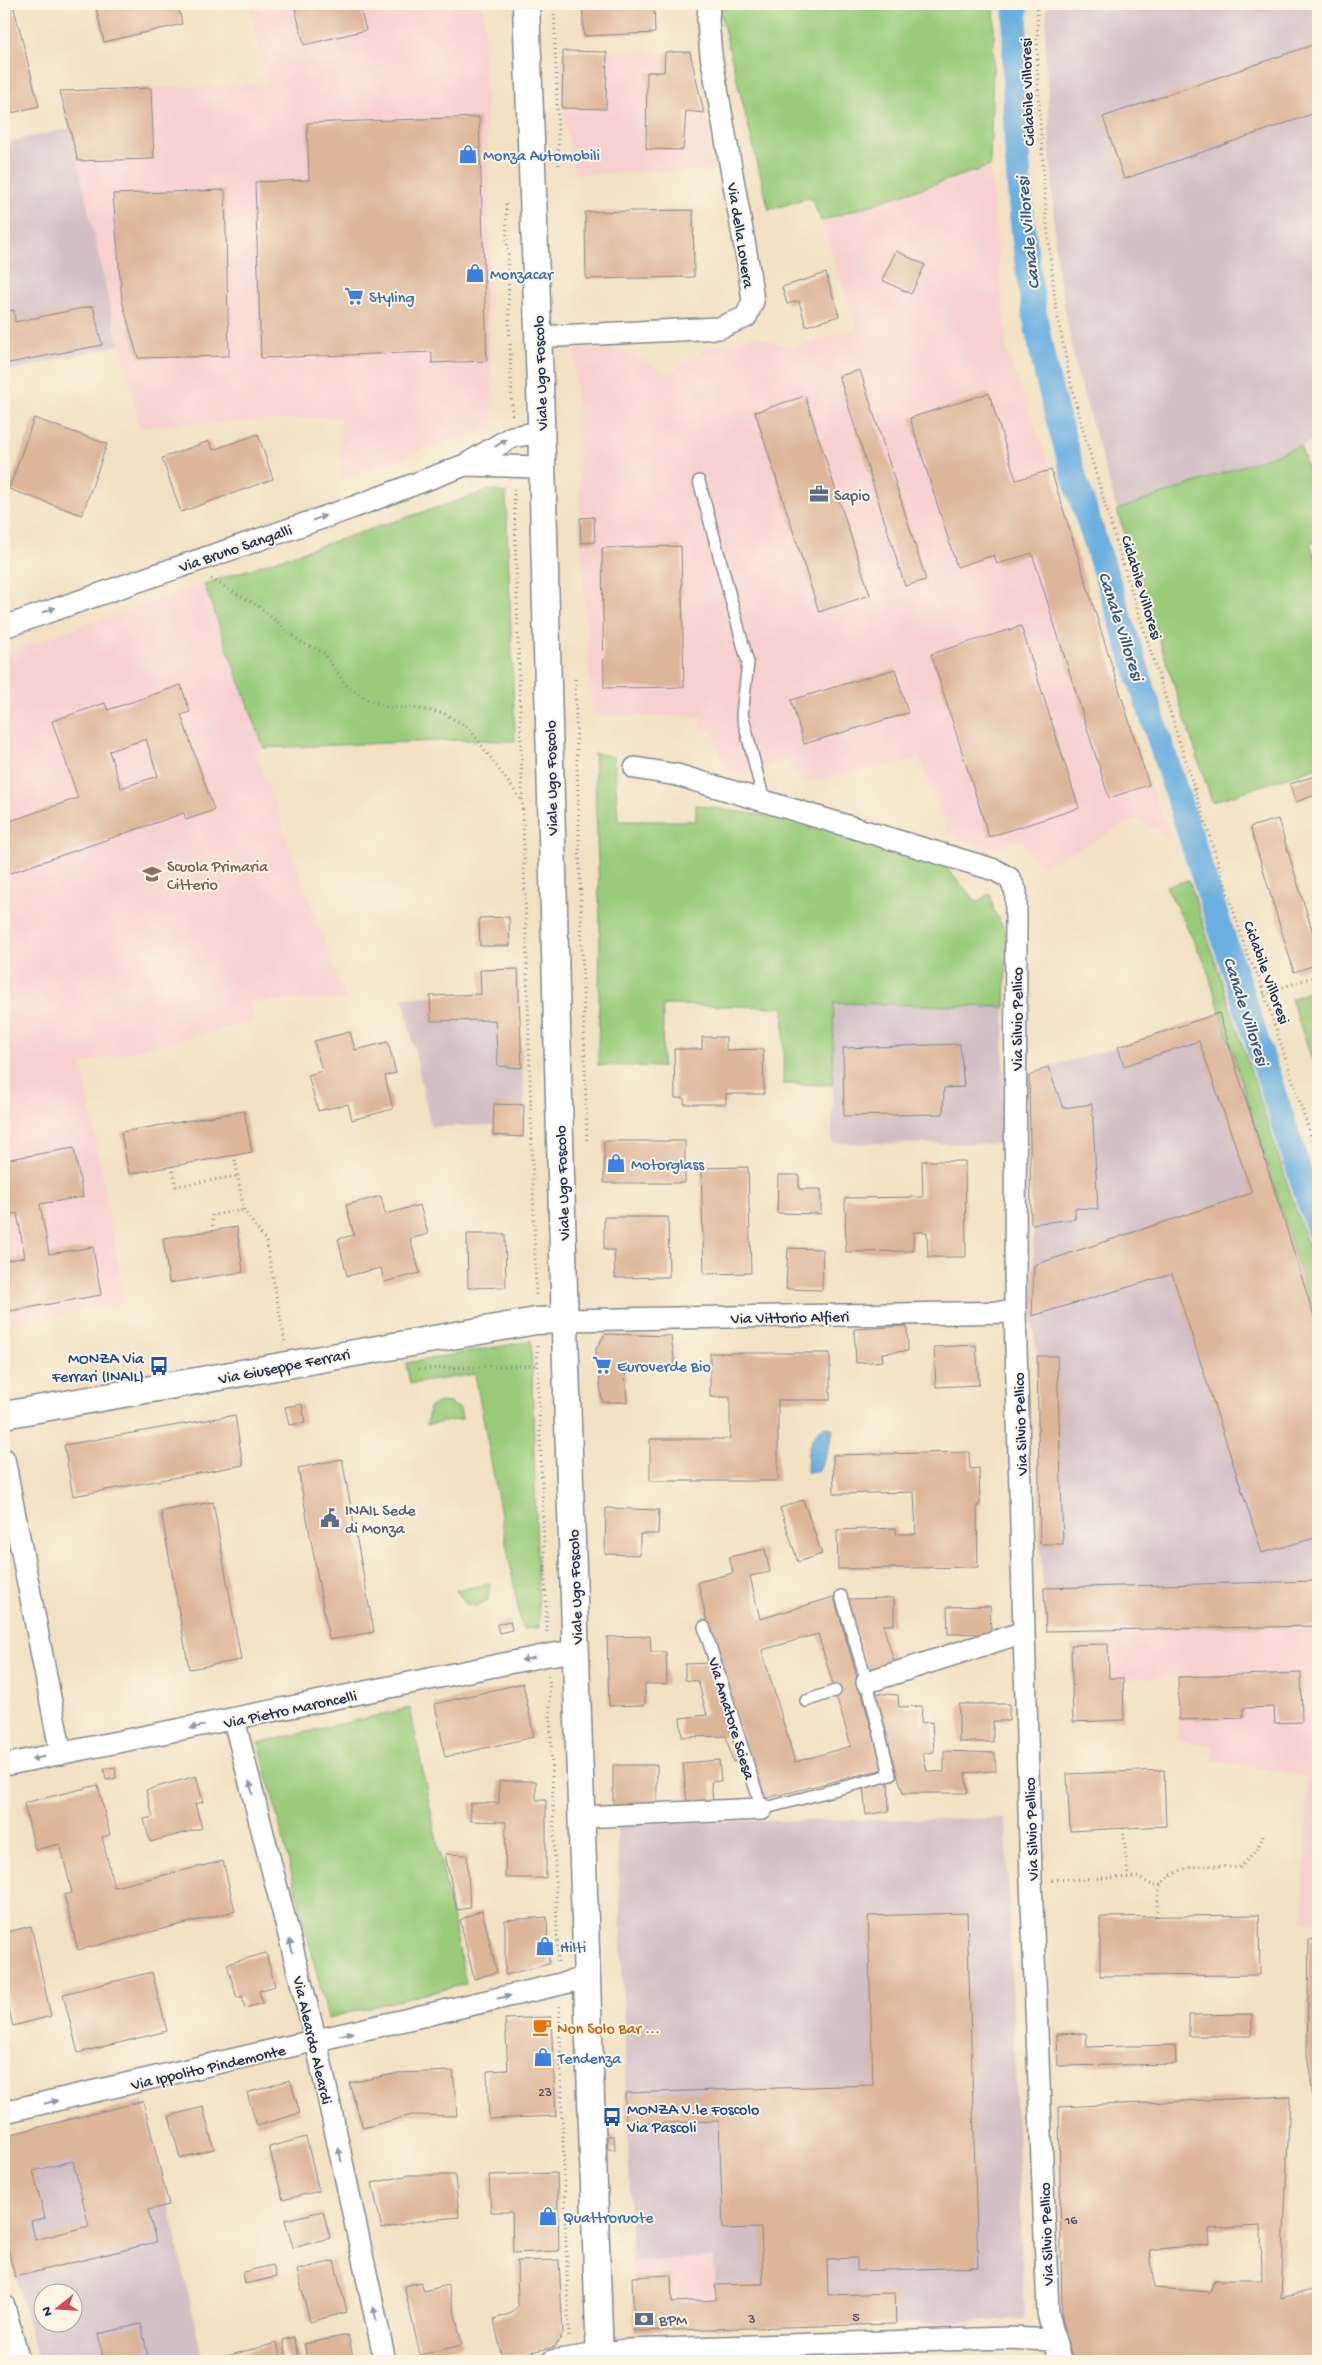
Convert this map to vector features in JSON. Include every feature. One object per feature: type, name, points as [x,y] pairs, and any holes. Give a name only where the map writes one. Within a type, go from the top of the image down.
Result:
[{"type":"street","name":"Viale Ugo Foscolo","points":[[526,4],[541,432],[564,1320],[600,2357]]},
{"type":"street","name":"Via della Lovera","points":[[538,336],[719,328],[746,317],[752,301],[749,273],[711,55],[708,21],[709,4]]},
{"type":"street","name":"Via Bruno Sangalli","points":[[4,627],[354,507],[465,465],[512,437],[541,432]]},
{"type":"street","name":"Via Bruno Sangalli","points":[[465,465],[542,467]]},
{"type":"street","name":"Via Silvio Pellico","points":[[635,768],[677,775],[995,870],[1009,878],[1016,891],[1016,1312],[1031,1879],[1048,2313],[1060,2361]]},
{"type":"street","name":"Via Vittorio Alfieri","points":[[564,1320],[1016,1312]]},
{"type":"street","name":"Via Giuseppe Ferrari","points":[[4,1415],[497,1327],[536,1321],[564,1320]]},
{"type":"street","points":[[4,1459],[61,1754]]},
{"type":"street","points":[[863,1683],[1024,1632]]},
{"type":"street","name":"Via Pietro Maroncelli","points":[[4,1765],[548,1655],[576,1651]]},
{"type":"street","name":"Via Aleardo Aleardi","points":[[234,1720],[316,2041],[385,2361]]},
{"type":"street","points":[[581,1817],[762,1809]]},
{"type":"street","name":"Via Ippolito Pindemonte","points":[[4,2112],[587,1978]]},
{"type":"street","points":[[4,2306],[19,2361]]},
{"type":"street","points":[[552,2361],[600,2357],[626,2350],[1007,2338],[1054,2340]]},
{"type":"lane","points":[[699,481],[748,663],[742,714],[764,801]]},
{"type":"lane","points":[[762,1809],[890,1775],[863,1683],[841,1596]]},
{"type":"lane","name":"Via Amatore Sciesa","points":[[704,1627],[762,1809]]},
{"type":"lane","points":[[806,1701],[835,1691]]},
{"type":"path","points":[[554,4],[560,169]]},
{"type":"path","name":"Ciclabile Villoresi","points":[[1037,4],[1036,38],[1045,204],[1055,302],[1070,380],[1098,484],[1154,665],[1248,957],[1264,994],[1318,1158]]},
{"type":"path","points":[[191,562],[212,581],[258,606],[302,642],[322,652],[346,685],[366,699],[389,708],[414,708],[443,713],[469,728],[523,802]]},
{"type":"path","points":[[575,669],[588,1153]]},
{"type":"path","points":[[1264,994],[1318,975]]},
{"type":"path","points":[[234,1156],[244,1210],[266,1241],[285,1339]]},
{"type":"path","points":[[172,1166],[176,1186],[238,1176]]},
{"type":"path","points":[[213,1231],[212,1215],[244,1210]]},
{"type":"path","points":[[416,1369],[538,1365]]},
{"type":"path","points":[[1123,1828],[1128,1877]]},
{"type":"path","points":[[1156,1916],[1160,1885],[1170,1874],[1186,1867],[1239,1868],[1252,1856],[1261,1843],[1264,1832]]},
{"type":"path","points":[[1031,1879],[1138,1877],[1152,1884],[1160,1885]]},
{"type":"shaded area","points":[[249,4],[484,4],[493,426],[341,479],[339,417],[140,427],[60,91],[268,84]]},
{"type":"shaded area","points":[[1047,4],[1318,4],[1318,440],[1117,510],[1076,369],[1056,261],[1045,48]]},
{"type":"shaded area","points":[[563,51],[690,52],[704,113],[713,170],[575,174],[562,108]]},
{"type":"shaded area","points":[[70,128],[119,345],[4,372],[4,143]]},
{"type":"shaded area","name":"Sapio","points":[[990,166],[1007,351],[1051,470],[1149,785],[1172,839],[1137,818],[1043,867],[1021,842],[984,848],[948,833],[920,759],[802,783],[786,761],[728,778],[713,731],[700,729],[701,716],[592,716],[581,543],[575,350],[619,347],[669,374],[708,346],[756,336],[791,348],[857,328],[821,221]]},
{"type":"shaded area","name":"Scuola Primaria Citterio","points":[[204,584],[264,748],[255,750],[346,1000],[250,1002],[254,1021],[82,1064],[125,1303],[4,1324],[4,653]]},
{"type":"shaded area","points":[[518,993],[524,1105],[494,1104],[494,1125],[431,1127],[403,997]]},
{"type":"shaded area","points":[[834,1003],[1005,1007],[1001,1144],[832,1143]]},
{"type":"shaded area","points":[[1219,1013],[1318,1329],[1318,1626],[1046,1631],[1040,1544],[1037,1356],[1032,1316],[1034,1265],[1029,1076],[1048,1067],[1118,1047]]},
{"type":"shaded area","points":[[1318,1626],[1318,1923],[1303,1923],[1307,1776],[1213,1761],[1214,1746],[1177,1739],[1179,1720],[1177,1678],[1109,1678],[1106,1630]]},
{"type":"shaded area","points":[[1006,1818],[1024,2319],[896,2324],[828,2295],[828,2282],[715,2285],[713,2257],[632,2261],[617,1823]]},
{"type":"shaded area","points":[[143,2101],[169,2205],[203,2361],[38,2361],[4,2232],[4,2136]]},
{"type":"shaded area","points":[[713,2257],[716,2285],[828,2282],[828,2295],[896,2324],[634,2331],[632,2261]]},
{"type":"green space","points":[[722,4],[995,4],[990,166],[821,221],[811,197],[769,210],[720,12]]},
{"type":"green space","points":[[1300,446],[1318,499],[1318,541],[1310,544],[1318,564],[1318,767],[1212,802],[1117,510]]},
{"type":"green space","points":[[490,490],[506,493],[515,741],[461,740],[264,748],[204,584]]},
{"type":"green space","points":[[594,753],[614,757],[618,821],[696,821],[696,805],[792,820],[939,860],[977,902],[990,893],[994,911],[1007,934],[1005,1007],[834,1003],[832,1085],[783,1084],[784,1007],[663,1005],[662,1067],[598,1065],[600,925]]},
{"type":"green space","points":[[1189,880],[1318,1278],[1318,1329],[1205,963],[1166,886]]},
{"type":"green space","points":[[1316,989],[1318,994],[1318,1077],[1291,999]]},
{"type":"green space","points":[[531,1341],[539,1628],[522,1629],[475,1374],[410,1384],[406,1363]]},
{"type":"green space","points":[[439,1402],[450,1403],[460,1409],[462,1419],[427,1425],[429,1408]]},
{"type":"green space","points":[[490,1584],[488,1600],[476,1606],[466,1604],[456,1590]]},
{"type":"green space","points":[[410,1708],[466,1984],[328,2018],[259,1743]]},
{"type":"water","points":[[825,1426],[833,1429],[831,1440],[819,1471],[807,1472],[809,1446],[814,1436]]},
{"type":"building","points":[[4,4],[13,4],[39,106],[4,115]]},
{"type":"building","points":[[95,4],[178,4],[182,24],[104,42]]},
{"type":"building","points":[[294,4],[359,4],[366,30],[304,45]]},
{"type":"building","points":[[582,4],[654,4],[655,33],[584,36]]},
{"type":"building","points":[[1318,43],[1318,112],[1124,179],[1103,117]]},
{"type":"building","points":[[563,51],[607,52],[606,109],[562,108]]},
{"type":"building","points":[[665,52],[690,52],[704,113],[686,111],[683,150],[646,149],[647,72],[664,72]]},
{"type":"building","points":[[151,88],[154,159],[78,161],[60,91]]},
{"type":"building","points":[[479,117],[487,361],[432,363],[432,352],[261,358],[255,182],[309,180],[307,123]]},
{"type":"building","points":[[225,190],[229,356],[138,358],[122,301],[113,194]]},
{"type":"building","points":[[693,210],[694,277],[586,279],[585,212]]},
{"type":"building","points":[[896,251],[925,265],[911,294],[882,280]]},
{"type":"building","points":[[826,273],[839,316],[806,326],[799,301],[787,304],[782,287]]},
{"type":"building","points":[[93,306],[102,345],[4,364],[4,312],[14,310],[15,322]]},
{"type":"building","points":[[860,370],[926,580],[905,586],[839,376]]},
{"type":"building","points":[[989,393],[1016,480],[1051,470],[1149,785],[1109,798],[1032,553],[997,564],[994,555],[957,567],[910,418]]},
{"type":"building","points":[[805,396],[870,595],[819,612],[755,412]]},
{"type":"building","points":[[34,418],[107,444],[82,515],[9,489]]},
{"type":"building","points":[[258,434],[273,479],[181,512],[162,458],[209,441],[213,450]]},
{"type":"building","points":[[594,517],[595,542],[581,543],[580,518]]},
{"type":"building","points":[[681,546],[684,687],[604,688],[602,548]]},
{"type":"building","points":[[1021,626],[1079,808],[989,837],[931,654]]},
{"type":"building","points":[[895,669],[908,713],[804,744],[791,700]]},
{"type":"building","points":[[181,685],[190,712],[181,715],[214,810],[186,820],[184,813],[4,875],[4,823],[78,798],[52,721],[105,703],[108,710]],"holes":[[[146,739],[158,776],[121,788],[109,751]]]},
{"type":"building","points":[[1318,775],[1318,794],[1296,802],[1290,784]]},
{"type":"building","points":[[1278,819],[1312,930],[1318,928],[1318,964],[1294,972],[1250,827]]},
{"type":"building","points":[[509,917],[510,946],[480,946],[479,918]]},
{"type":"building","points":[[518,969],[522,1068],[498,1066],[495,1020],[431,1021],[430,996],[481,994],[480,970]]},
{"type":"building","points":[[1219,1013],[1318,1329],[1318,1537],[1262,1553],[1172,1274],[1032,1316],[1034,1265],[1252,1193],[1199,1041],[1124,1066],[1118,1047]]},
{"type":"building","points":[[350,1032],[355,1050],[388,1042],[396,1073],[385,1076],[393,1109],[352,1120],[348,1104],[318,1111],[308,1075],[322,1071],[314,1041]]},
{"type":"building","points":[[702,1037],[726,1037],[726,1050],[763,1049],[764,1094],[726,1094],[726,1104],[684,1104],[684,1098],[675,1098],[674,1049],[702,1049]]},
{"type":"building","points":[[960,1044],[964,1087],[944,1088],[943,1114],[844,1116],[843,1048]]},
{"type":"building","points":[[1048,1067],[1063,1108],[1092,1104],[1098,1209],[1075,1208],[1075,1219],[1031,1224],[1029,1076]]},
{"type":"building","points":[[494,1104],[524,1105],[523,1137],[493,1135]]},
{"type":"building","points":[[244,1111],[252,1152],[129,1174],[121,1132]]},
{"type":"building","points":[[604,1141],[685,1141],[685,1183],[604,1183]]},
{"type":"building","points":[[74,1148],[83,1197],[40,1204],[49,1254],[93,1247],[101,1295],[4,1312],[4,1261],[25,1257],[17,1213],[4,1215],[4,1160]]},
{"type":"building","points":[[922,1161],[965,1161],[966,1257],[928,1257],[927,1232],[913,1232],[913,1251],[846,1252],[845,1198],[923,1197]]},
{"type":"building","points":[[748,1167],[751,1273],[704,1274],[701,1168]]},
{"type":"building","points":[[778,1175],[799,1175],[799,1189],[821,1189],[821,1214],[777,1213]]},
{"type":"building","points":[[381,1196],[385,1214],[420,1205],[428,1234],[410,1239],[420,1273],[384,1282],[381,1268],[347,1276],[338,1239],[354,1235],[346,1205]]},
{"type":"building","points":[[604,1217],[668,1217],[669,1277],[615,1278],[614,1250],[604,1250]]},
{"type":"building","points":[[237,1227],[243,1272],[169,1283],[163,1238]]},
{"type":"building","points":[[467,1234],[505,1234],[506,1287],[468,1288]]},
{"type":"building","points":[[788,1248],[823,1249],[822,1290],[786,1289]]},
{"type":"building","points":[[907,1326],[908,1351],[882,1353],[883,1361],[856,1363],[854,1329]]},
{"type":"building","points":[[605,1334],[671,1336],[675,1365],[625,1369],[627,1402],[602,1402],[596,1349]]},
{"type":"building","points":[[976,1345],[979,1385],[936,1387],[934,1347]]},
{"type":"building","points":[[710,1353],[830,1353],[830,1400],[778,1400],[778,1481],[650,1481],[650,1439],[730,1439],[730,1397],[710,1397]]},
{"type":"building","points":[[1037,1356],[1057,1356],[1063,1544],[1040,1544]]},
{"type":"building","points":[[302,1404],[305,1423],[289,1425],[285,1407]]},
{"type":"building","points":[[235,1415],[243,1465],[73,1496],[64,1445]]},
{"type":"building","points":[[969,1452],[970,1469],[979,1468],[980,1505],[977,1505],[978,1567],[838,1569],[837,1530],[896,1528],[896,1534],[916,1534],[914,1492],[834,1494],[833,1455]]},
{"type":"building","name":"INAIL Sede di Monza","points":[[342,1459],[374,1632],[329,1640],[298,1468]]},
{"type":"building","points":[[803,1500],[822,1554],[798,1562],[780,1508]]},
{"type":"building","points":[[213,1502],[241,1660],[189,1669],[161,1511]]},
{"type":"building","points":[[606,1508],[659,1510],[658,1534],[640,1534],[640,1555],[605,1554]]},
{"type":"building","points":[[765,1549],[770,1572],[750,1576],[760,1619],[834,1597],[883,1769],[763,1799],[709,1631],[698,1582],[733,1573],[729,1557]],"holes":[[[818,1634],[851,1746],[795,1762],[762,1650]]]},
{"type":"building","points":[[1318,1581],[1318,1626],[1046,1631],[1044,1588]]},
{"type":"building","points":[[894,1598],[894,1625],[883,1625],[895,1665],[869,1674],[847,1599]]},
{"type":"building","points":[[990,1606],[991,1633],[948,1634],[947,1607]]},
{"type":"building","points":[[510,1621],[512,1630],[499,1633],[497,1624]]},
{"type":"building","points":[[650,1636],[651,1652],[666,1652],[667,1684],[645,1684],[645,1705],[609,1706],[607,1637]]},
{"type":"building","points":[[1108,1644],[1109,1678],[1123,1678],[1124,1720],[1073,1722],[1071,1645]]},
{"type":"building","points":[[710,1663],[742,1760],[733,1762],[726,1736],[682,1737],[680,1718],[707,1715],[698,1681],[685,1680],[685,1664]]},
{"type":"building","points":[[1301,1673],[1302,1722],[1275,1723],[1274,1707],[1243,1708],[1243,1718],[1179,1720],[1178,1677]]},
{"type":"building","points":[[523,1683],[534,1737],[445,1757],[435,1704]]},
{"type":"building","points":[[873,1693],[898,1695],[899,1707],[922,1706],[921,1723],[932,1722],[934,1752],[923,1754],[927,1771],[944,1772],[944,1751],[995,1753],[996,1771],[965,1773],[968,1793],[903,1793]]},
{"type":"building","points":[[959,1704],[1009,1704],[1009,1721],[993,1721],[993,1742],[959,1742]]},
{"type":"building","points":[[719,1760],[721,1781],[711,1782],[713,1802],[687,1804],[683,1763]]},
{"type":"building","points":[[613,1765],[657,1765],[657,1808],[613,1809]]},
{"type":"building","points":[[115,1767],[116,1778],[106,1780],[104,1769]]},
{"type":"building","points":[[1164,1770],[1166,1826],[1070,1831],[1067,1774]]},
{"type":"building","points":[[196,1776],[203,1802],[195,1804],[202,1828],[150,1842],[144,1819],[153,1817],[146,1790]]},
{"type":"building","points":[[499,1781],[536,1781],[536,1800],[546,1800],[546,1878],[505,1878],[506,1822],[470,1821],[470,1803],[499,1803]]},
{"type":"building","points":[[888,1782],[889,1811],[866,1815],[863,1788]]},
{"type":"building","points":[[98,1785],[110,1835],[102,1837],[114,1887],[223,1861],[235,1911],[78,1950],[64,1895],[72,1893],[60,1844],[35,1850],[24,1803]]},
{"type":"building","points":[[445,1854],[467,1855],[470,1908],[457,1910]]},
{"type":"building","points":[[482,1910],[497,1972],[474,1979],[460,1920]]},
{"type":"building","points":[[967,1913],[978,2267],[857,2271],[857,2258],[827,2259],[828,2295],[895,2293],[896,2324],[634,2331],[632,2277],[671,2275],[672,2302],[716,2300],[715,2285],[763,2284],[761,2228],[723,2229],[719,2121],[626,2124],[625,2093],[873,2085],[868,1916]]},
{"type":"building","points":[[1259,1915],[1260,1975],[1100,1976],[1100,1917]]},
{"type":"building","points":[[547,1917],[549,1964],[505,1975],[505,1920]]},
{"type":"building","points":[[31,1926],[51,2016],[13,2026],[4,1990],[4,1933]]},
{"type":"building","points":[[1318,1939],[1318,2097],[1313,2095],[1307,2054],[1309,1940]]},
{"type":"building","points":[[266,1953],[275,1986],[259,1991],[263,2003],[245,2008],[242,1996],[237,1998],[227,1964]]},
{"type":"building","points":[[152,1972],[167,2031],[78,2053],[63,1994]]},
{"type":"building","points":[[1252,2014],[1252,2036],[1189,2036],[1189,2015]]},
{"type":"building","points":[[551,2017],[556,2116],[489,2119],[487,2071],[508,2070],[505,2019]]},
{"type":"building","points":[[1086,2033],[1087,2047],[1175,2045],[1176,2064],[1058,2066],[1057,2034]]},
{"type":"building","points":[[453,2071],[457,2116],[412,2115],[363,2128],[349,2083],[399,2073]]},
{"type":"building","points":[[290,2080],[300,2113],[257,2126],[247,2093]]},
{"type":"building","points":[[1290,2096],[1281,2298],[1317,2289],[1318,2361],[1073,2361],[1062,2318],[1059,2107]],"holes":[[[1261,2226],[1262,2280],[1214,2280],[1210,2292],[1154,2288],[1150,2250],[1210,2244],[1209,2229]]]},
{"type":"building","points":[[143,2101],[169,2205],[148,2210],[156,2242],[15,2277],[4,2232],[4,2136]],"holes":[[[73,2161],[89,2226],[35,2240],[31,2221],[45,2218],[33,2171]]]},
{"type":"building","points":[[203,2107],[214,2149],[180,2158],[169,2116]]},
{"type":"building","points":[[1318,2109],[1318,2147],[1317,2148],[1315,2111]]},
{"type":"building","points":[[607,2136],[614,2136],[615,2149],[608,2149]]},
{"type":"building","points":[[306,2137],[319,2191],[283,2200],[269,2147]]},
{"type":"building","points":[[557,2173],[559,2251],[513,2253],[512,2212],[491,2212],[489,2175]]},
{"type":"building","points":[[409,2175],[455,2175],[459,2217],[418,2221],[382,2229],[372,2183]]},
{"type":"building","points":[[323,2211],[330,2238],[293,2248],[285,2220]]},
{"type":"building","points":[[559,2260],[563,2334],[555,2347],[502,2358],[494,2319],[512,2313],[518,2306],[517,2261]]},
{"type":"building","points":[[334,2261],[347,2312],[310,2322],[297,2270]]},
{"type":"building","points":[[273,2265],[276,2277],[245,2284],[243,2272]]},
{"type":"building","points":[[421,2282],[424,2291],[448,2285],[462,2345],[420,2355],[404,2286]]},
{"type":"building","points":[[141,2324],[149,2361],[104,2361],[98,2334]]},
{"type":"building","points":[[348,2335],[354,2361],[308,2361],[304,2344]]},
{"type":"building","points":[[294,2337],[300,2360],[288,2361],[283,2340]]},
{"type":"building","points":[[277,2343],[282,2361],[207,2361]]},
{"type":"waterway","name":"Canale Villoresi","points":[[1016,4],[1015,92],[1019,184],[1029,276],[1044,363],[1074,476],[1318,1230]]},
{"type":"place","name":"Monza Automobili","points":[[468,154]]},
{"type":"place","name":"Monzacar","points":[[475,273]]},
{"type":"place","name":"Styling","points":[[354,296]]},
{"type":"place","name":"Sapio","points":[[819,494]]},
{"type":"place","name":"Scuola Primaria Citterio","points":[[152,874]]},
{"type":"place","name":"Motorglass","points":[[616,1163]]},
{"type":"place","name":"Euroverde Bio","points":[[602,1365]]},
{"type":"place","name":"MONZA Via Ferrari (INAIL)","points":[[159,1366]]},
{"type":"place","name":"INAIL Sede di Monza","points":[[330,1518]]},
{"type":"place","name":"Hilti","points":[[545,1946]]},
{"type":"place","name":"Non Solo Bar ...","points":[[542,2027]]},
{"type":"place","name":"Tendenza","points":[[543,2057]]},
{"type":"place","name":"MONZA V.le Foscolo Via Pascoli","points":[[612,2117]]},
{"type":"place","name":"Quattroruote","points":[[548,2216]]},
{"type":"place","name":"BPM","points":[[644,2319]]}]
